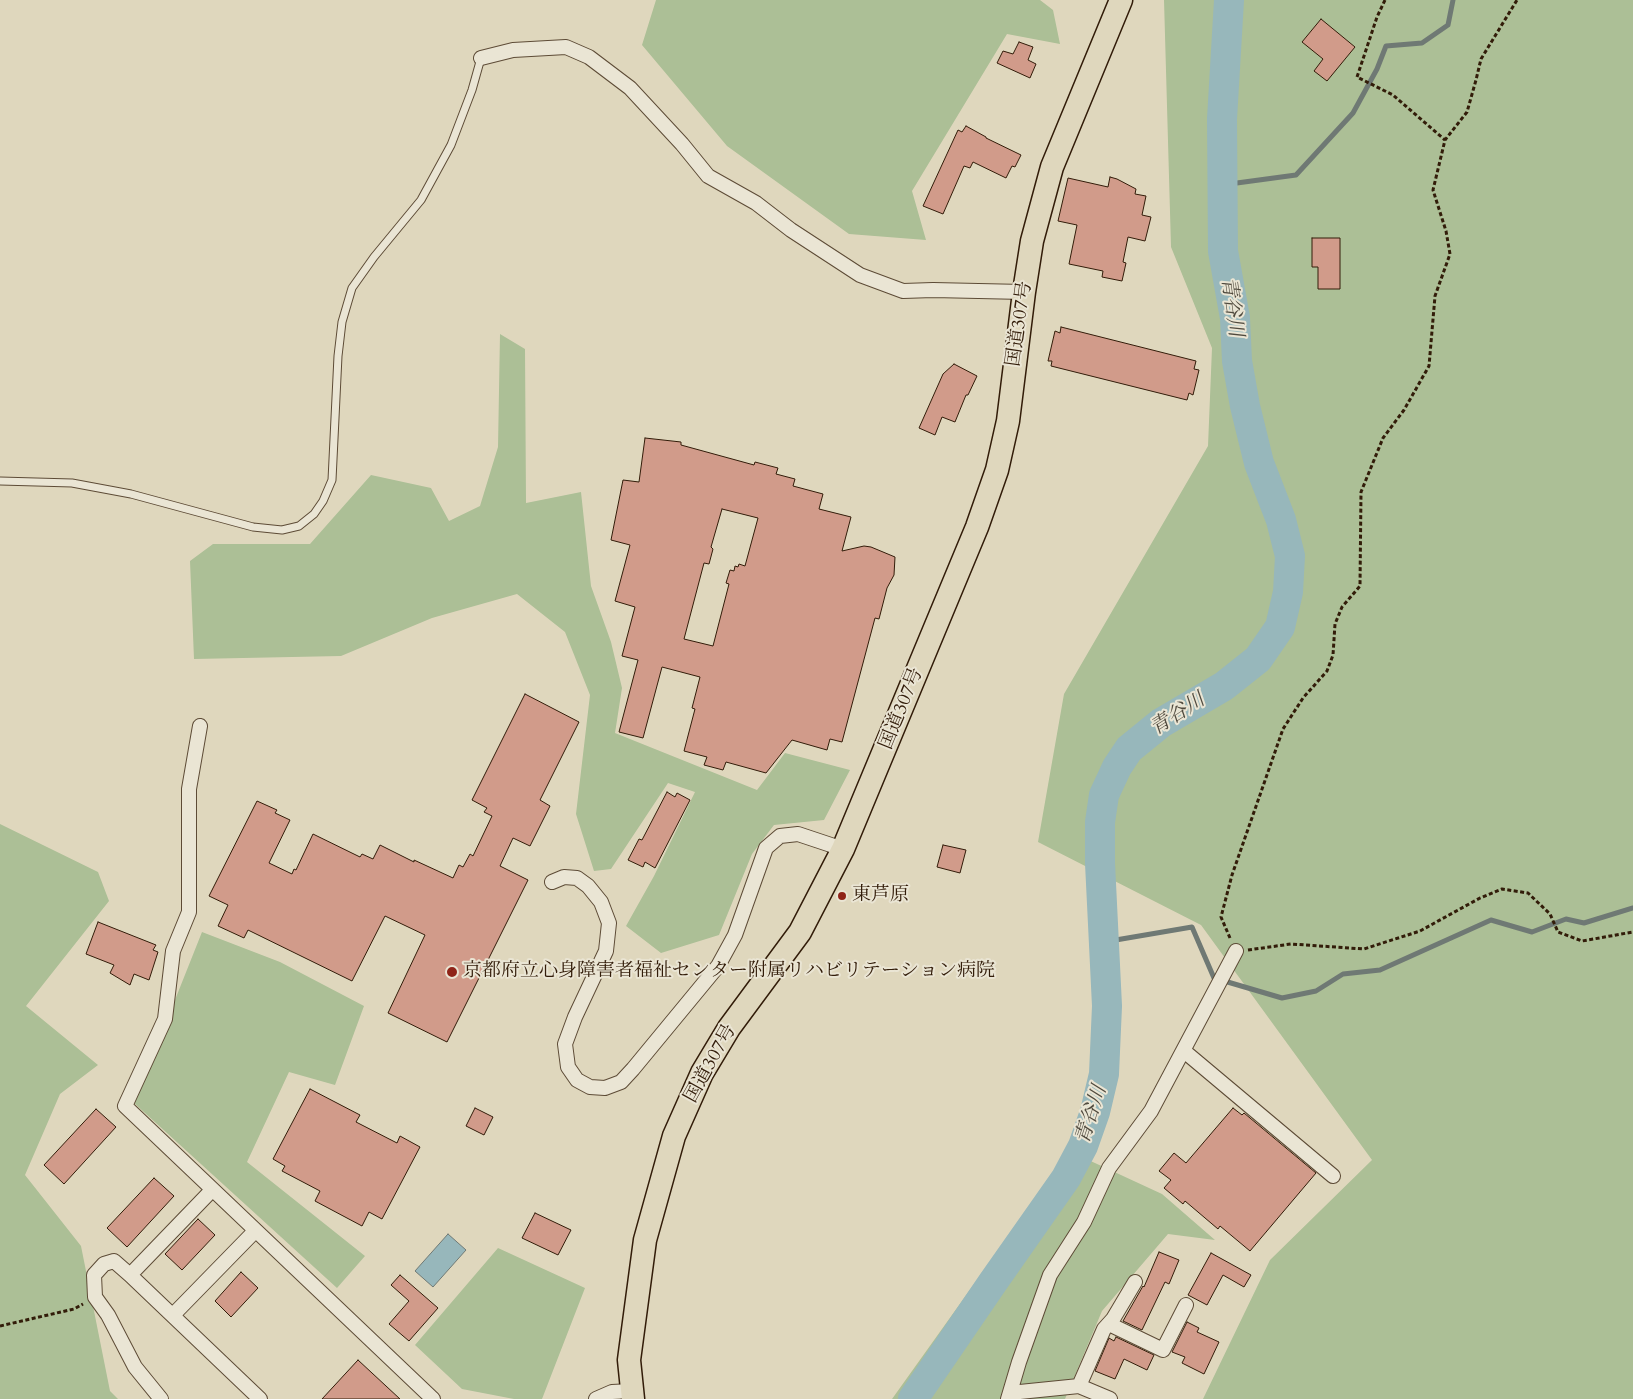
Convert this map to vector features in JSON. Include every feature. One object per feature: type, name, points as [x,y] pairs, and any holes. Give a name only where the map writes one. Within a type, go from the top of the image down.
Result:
[{"type":"highway","name":"国道307号","points":[[632,1395],[629,1360],[645,1240],[674,1136],[702,1073],[729,1028],[800,932],[843,849],[977,527],[997,470],[1008,421],[1032,241],[1052,167],[1121,0]]},
{"type":"street","points":[[481,58],[512,50],[566,48],[589,57],[630,88],[682,144],[708,176],[756,203],[791,230],[860,275],[903,291],[1024,292]]},
{"type":"street","points":[[200,726],[189,789],[189,912],[174,951],[165,1019],[124,1106],[433,1399]]},
{"type":"street","points":[[552,882],[564,877],[577,878],[588,886],[601,902],[609,923],[606,950],[575,1017],[565,1044],[568,1067],[577,1080],[590,1088],[605,1088],[621,1082],[627,1076],[718,966],[735,935],[766,848],[780,836],[798,834],[843,849]]},
{"type":"street","points":[[1110,1399],[1079,1386],[1009,1396],[1050,1275],[1084,1222],[1109,1168],[1151,1111],[1236,951]]},
{"type":"street","points":[[1184,1051],[1333,1176]]},
{"type":"street","points":[[130,1275],[212,1190]]},
{"type":"street","points":[[173,1315],[255,1231]]},
{"type":"street","points":[[161,1399],[135,1367],[108,1315],[95,1297],[94,1275],[104,1264],[114,1261],[260,1399]]},
{"type":"street","points":[[1079,1386],[1104,1329],[1113,1319],[1135,1282]]},
{"type":"street","points":[[1109,1324],[1163,1350],[1186,1305]]},
{"type":"street","points":[[596,1399],[612,1392],[632,1395]]},
{"type":"lane","points":[[0,481],[72,483],[131,494],[253,527],[282,530],[299,526],[314,514],[323,501],[332,480],[338,356],[342,322],[352,288],[374,257],[421,200],[451,144],[472,90],[481,58]]},
{"type":"path","points":[[1385,0],[1377,17],[1357,77],[1393,95],[1445,140]]},
{"type":"path","points":[[1518,0],[1481,59],[1467,112],[1445,140],[1433,190],[1446,232],[1450,254],[1434,296],[1429,366],[1404,410],[1383,438],[1362,492],[1360,586],[1342,607],[1335,624],[1333,655],[1327,671],[1303,698],[1283,729],[1232,875],[1221,917],[1236,951],[1291,944],[1364,949],[1420,931],[1480,898],[1502,889],[1528,893],[1550,914],[1558,932],[1582,941],[1633,932]]},
{"type":"path","points":[[0,1326],[74,1309],[95,1297]]},
{"type":"green space","points":[[656,0],[1040,0],[1053,10],[1060,44],[1007,34],[912,191],[926,240],[849,234],[727,146],[642,45]]},
{"type":"green space","points":[[1164,0],[1633,0],[1633,1399],[1203,1399],[1270,1260],[1372,1160],[1201,925],[1038,842],[1064,694],[1208,446],[1212,348],[1171,247]]},
{"type":"green space","points":[[500,334],[525,349],[526,503],[581,492],[591,586],[611,642],[622,688],[615,733],[757,790],[785,753],[850,770],[824,820],[774,825],[752,854],[719,935],[661,953],[626,926],[654,876],[695,792],[668,783],[611,869],[594,871],[576,814],[590,695],[565,632],[517,594],[432,618],[341,656],[194,659],[190,561],[213,544],[310,544],[371,475],[431,488],[449,521],[480,506],[498,447]]},
{"type":"green space","points":[[0,824],[98,872],[109,901],[26,1006],[98,1065],[60,1094],[25,1175],[81,1246],[110,1391],[118,1399],[0,1399]]},
{"type":"green space","points":[[202,932],[280,962],[364,1006],[335,1085],[289,1072],[247,1162],[365,1256],[337,1288],[134,1103]]},
{"type":"green space","points":[[1069,1151],[1162,1194],[1215,1240],[1168,1234],[1102,1311],[1065,1399],[892,1399]]},
{"type":"green space","points":[[498,1248],[585,1288],[542,1399],[514,1399],[462,1389],[415,1345]]},
{"type":"water","points":[[448,1234],[466,1250],[433,1287],[415,1271]]},
{"type":"building","points":[[1321,19],[1355,47],[1327,81],[1314,71],[1323,59],[1302,42]]},
{"type":"building","points":[[1019,42],[1033,47],[1028,60],[1036,64],[1030,78],[997,63],[1003,51],[1013,54]]},
{"type":"building","points":[[966,126],[1021,155],[1015,167],[1012,166],[1006,178],[973,162],[970,168],[964,166],[943,214],[923,206],[958,130],[962,132]]},
{"type":"building","points":[[1110,177],[1136,189],[1135,194],[1146,196],[1142,215],[1151,217],[1145,241],[1128,237],[1123,262],[1126,263],[1122,281],[1102,277],[1103,271],[1069,264],[1077,225],[1058,221],[1068,178],[1108,187]]},
{"type":"building","points":[[1312,238],[1340,238],[1340,289],[1318,289],[1318,267],[1312,267]]},
{"type":"building","points":[[1061,327],[1196,361],[1194,369],[1199,370],[1193,395],[1189,393],[1187,400],[1051,366],[1052,361],[1048,361],[1055,331],[1060,333]]},
{"type":"building","points":[[954,364],[977,376],[968,395],[966,395],[955,422],[942,417],[935,435],[919,428],[943,374]]},
{"type":"building","points":[[645,438],[681,442],[681,445],[754,465],[755,462],[778,468],[776,474],[795,479],[793,486],[823,494],[819,509],[851,517],[842,551],[864,546],[895,557],[894,575],[887,588],[879,619],[875,618],[842,742],[830,739],[827,750],[792,740],[766,773],[726,762],[723,770],[704,765],[707,757],[684,751],[695,709],[692,708],[700,677],[662,667],[643,738],[619,732],[638,660],[622,656],[635,607],[615,601],[630,545],[611,540],[623,480],[639,482]],"holes":[[[722,509],[758,518],[745,566],[739,564],[738,567],[735,566],[734,571],[730,570],[726,583],[729,584],[713,646],[684,639],[704,563],[709,564],[713,549],[711,547]]]},
{"type":"building","points":[[525,694],[579,722],[540,800],[550,806],[530,846],[513,838],[500,866],[528,880],[447,1042],[388,1013],[425,935],[385,916],[352,981],[248,930],[244,938],[218,926],[228,905],[209,896],[257,801],[277,810],[275,813],[290,820],[269,863],[292,874],[294,869],[296,870],[313,834],[360,857],[362,854],[373,859],[380,845],[453,878],[459,865],[463,867],[470,854],[473,856],[492,816],[484,812],[487,808],[472,800]]},
{"type":"building","points":[[667,792],[675,797],[677,793],[690,800],[655,868],[645,862],[643,867],[628,860],[639,839],[642,840]]},
{"type":"building","points":[[943,845],[966,850],[960,873],[937,867]]},
{"type":"building","points":[[98,922],[156,945],[153,950],[158,952],[149,980],[134,974],[130,985],[110,973],[114,965],[86,954]]},
{"type":"building","points":[[310,1089],[360,1115],[356,1122],[397,1143],[400,1136],[420,1147],[382,1219],[369,1212],[362,1226],[315,1201],[320,1191],[282,1171],[285,1166],[273,1159]]},
{"type":"building","points":[[475,1108],[493,1117],[484,1135],[466,1126]]},
{"type":"building","points":[[1233,1108],[1242,1115],[1244,1113],[1316,1173],[1250,1251],[1220,1226],[1218,1229],[1185,1201],[1183,1204],[1164,1188],[1171,1180],[1159,1171],[1174,1153],[1186,1163]]},
{"type":"building","points":[[96,1109],[116,1127],[64,1184],[44,1165]]},
{"type":"building","points":[[154,1178],[174,1196],[127,1247],[107,1228]]},
{"type":"building","points":[[535,1213],[571,1230],[558,1255],[522,1238]]},
{"type":"building","points":[[198,1219],[215,1235],[182,1270],[165,1254]]},
{"type":"building","points":[[1159,1252],[1179,1260],[1169,1284],[1165,1282],[1142,1330],[1123,1321],[1144,1287]]},
{"type":"building","points":[[1211,1253],[1251,1275],[1244,1287],[1223,1275],[1207,1305],[1188,1295]]},
{"type":"building","points":[[241,1272],[258,1288],[231,1317],[215,1301]]},
{"type":"building","points":[[400,1275],[438,1308],[409,1341],[389,1324],[409,1301],[391,1285]]},
{"type":"building","points":[[1187,1322],[1199,1328],[1197,1332],[1219,1342],[1204,1374],[1182,1363],[1185,1357],[1172,1352]]},
{"type":"building","points":[[1116,1337],[1154,1355],[1147,1370],[1124,1359],[1115,1379],[1095,1371],[1109,1338],[1114,1341]]},
{"type":"building","points":[[358,1360],[400,1399],[322,1399]]},
{"type":"waterway","name":"青谷川","points":[[913,1399],[1066,1178],[1083,1146],[1095,1112],[1104,1074],[1107,1006],[1100,863],[1100,822],[1104,795],[1117,767],[1129,749],[1161,723],[1224,686],[1258,659],[1280,627],[1288,592],[1290,556],[1281,520],[1259,463],[1245,406],[1237,361],[1235,318],[1223,251],[1222,119],[1229,0]]},
{"type":"waterway","points":[[1222,185],[1296,175],[1353,113],[1377,69],[1386,46],[1422,43],[1448,25],[1453,0]]},
{"type":"waterway","points":[[1104,942],[1192,927],[1214,978],[1282,998],[1316,991],[1343,974],[1380,970],[1491,920],[1532,932],[1566,919],[1584,923],[1633,908]]},
{"type":"place","name":"東芦原","points":[[842,896]]},
{"type":"place","name":"京都府立心身障害者福祉センター附属リハビリテーション病院","points":[[452,972]]}]
